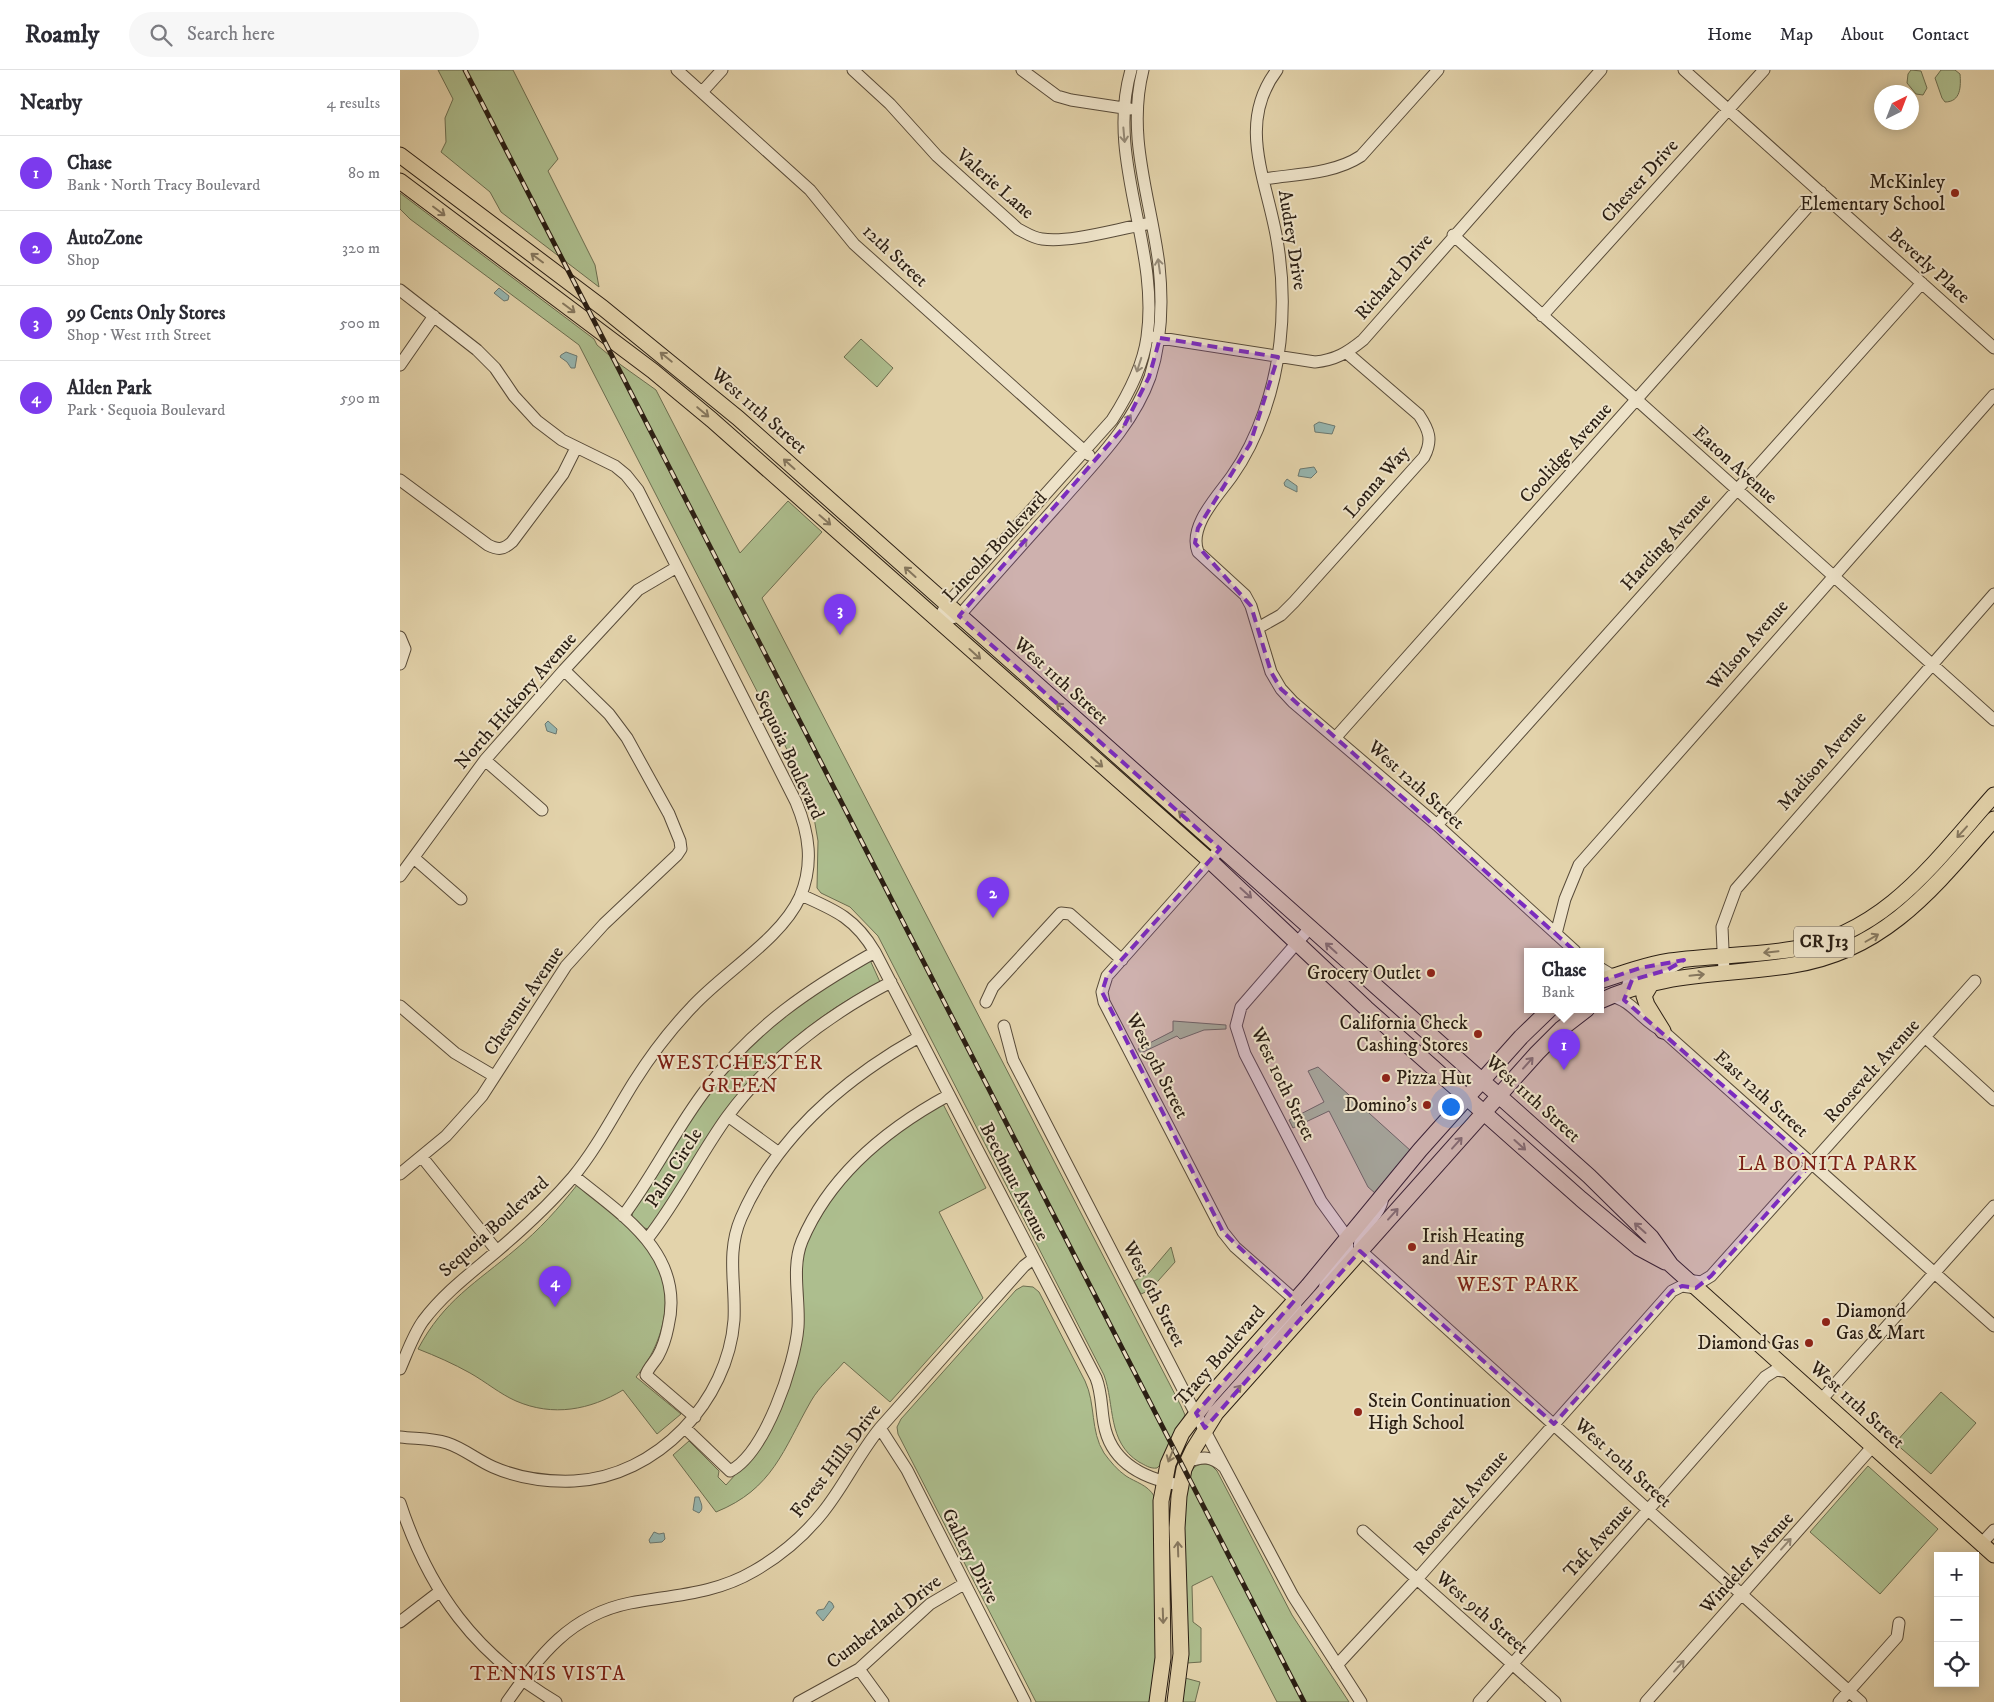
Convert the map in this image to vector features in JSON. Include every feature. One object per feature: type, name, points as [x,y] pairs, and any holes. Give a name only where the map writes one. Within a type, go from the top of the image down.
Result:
[{"type":"main road","name":"West 11th Street","points":[[400,155],[674,364],[946,604],[1309,929],[1482,1080],[1597,1184],[1651,1238],[1671,1265],[1994,1555]]},
{"type":"main road","name":"West 11th Street","points":[[400,181],[676,389],[1209,860],[1330,974],[1610,1224],[1639,1248],[1671,1265]]},
{"type":"main road","name":"CR J13","points":[[1604,982],[1617,975],[1655,964],[1807,946],[1860,926],[1906,893],[1994,795]]},
{"type":"main road","name":"CR J13","points":[[1604,984],[1626,996],[1654,981],[1807,963],[1838,954],[1867,941],[1889,928],[1917,904],[1994,820]]},
{"type":"main road","points":[[1654,981],[1644,996],[1647,1005],[1663,1031]]},
{"type":"main road","name":"Tracy Boulevard","points":[[1157,1702],[1163,1658],[1160,1511],[1163,1482],[1174,1448],[1196,1413],[1295,1300],[1383,1192],[1528,1029],[1546,1013]]},
{"type":"main road","name":"Tracy Boulevard","points":[[1175,1702],[1181,1654],[1177,1528],[1180,1485],[1187,1462],[1205,1428],[1360,1250],[1484,1112],[1560,1029],[1582,1013]]},
{"type":"street","name":"12th Street","points":[[677,70],[810,190],[854,244],[1096,461]]},
{"type":"street","points":[[702,92],[722,70]]},
{"type":"street","name":"Valerie Lane","points":[[853,70],[890,104],[937,156],[1018,229],[1029,236],[1057,240],[1150,224]]},
{"type":"street","points":[[1022,70],[1057,96],[1071,100],[1136,109]]},
{"type":"street","name":"Lincoln Boulevard","points":[[938,622],[946,604],[1084,451],[1125,401],[1136,374],[1147,337],[1149,296],[1127,164],[1124,108],[1131,70]]},
{"type":"street","name":"Lincoln Boulevard","points":[[938,622],[959,616],[1096,461],[1123,428],[1137,405],[1150,377],[1160,338],[1162,296],[1137,141],[1136,109],[1143,70]]},
{"type":"street","name":"Audrey Drive","points":[[1258,628],[1251,606],[1245,595],[1198,552],[1195,543],[1198,528],[1234,473],[1250,444],[1266,403],[1278,357],[1284,288],[1277,239],[1256,143],[1256,117],[1260,98],[1266,84],[1277,70]]},
{"type":"street","points":[[1264,178],[1329,169],[1353,161],[1361,156],[1438,70]]},
{"type":"street","name":"Richard Drive","points":[[1147,337],[1315,362],[1331,360],[1347,353],[1363,340],[1453,235],[1601,70]]},
{"type":"street","name":"Beverly Place","points":[[1684,70],[1994,348]]},
{"type":"street","name":"Chester Drive","points":[[1542,316],[1764,70]]},
{"type":"street","name":"Coolidge Avenue","points":[[1336,737],[1821,192]]},
{"type":"street","name":"Eaton Avenue","points":[[1453,235],[1994,720]]},
{"type":"street","name":"Harding Avenue","points":[[1437,826],[1922,283]]},
{"type":"street","name":"Sequoia Boulevard","points":[[400,290],[477,350],[494,368],[514,396],[537,422],[576,448],[615,466],[626,475],[638,490],[796,802],[806,825],[809,853],[801,895],[780,927],[711,987],[671,1031],[646,1063],[593,1150],[574,1176],[542,1211],[449,1291],[422,1323],[400,1369]]},
{"type":"street","points":[[400,365],[434,316]]},
{"type":"street","name":"Lonna Way","points":[[1258,628],[1281,615],[1294,602],[1424,457],[1429,448],[1428,432],[1419,415],[1347,353]]},
{"type":"street","name":"Wilson Avenue","points":[[1556,934],[1565,899],[1579,865],[1994,395]]},
{"type":"street","points":[[400,480],[488,545],[497,549],[504,548],[512,542],[564,474],[576,448]]},
{"type":"street","name":"North Hickory Avenue","points":[[400,876],[485,760],[564,670],[638,590],[677,567]]},
{"type":"street","name":"Madison Avenue","points":[[1724,972],[1723,921],[1736,889],[1930,664],[1994,594]]},
{"type":"street","name":"West 12th Street","points":[[1258,628],[1271,672],[1281,689],[1293,702],[1336,737],[1437,826],[1572,948]]},
{"type":"street","points":[[400,637],[405,650],[400,664]]},
{"type":"street","name":"Chestnut Avenue","points":[[400,1174],[422,1158],[446,1136],[476,1102],[566,966],[604,924],[677,855],[681,849],[680,841],[669,814],[627,738],[609,714],[564,670]]},
{"type":"street","points":[[485,760],[542,810]]},
{"type":"street","name":"West 9th Street","points":[[1220,849],[1103,983],[1102,992],[1104,1002],[1223,1232],[1235,1247],[1295,1300]]},
{"type":"street","points":[[414,858],[461,899]]},
{"type":"street","name":"Beechnut Avenue","points":[[801,895],[835,909],[853,922],[866,936],[1096,1378],[1101,1397],[1104,1426],[1111,1445],[1131,1467],[1152,1479],[1180,1485]]},
{"type":"street","points":[[986,1002],[993,987],[1061,913],[1070,914],[1122,960]]},
{"type":"street","name":"West 10th Street","points":[[1309,929],[1241,1007],[1236,1026],[1246,1054],[1321,1201],[1347,1237]]},
{"type":"street","points":[[624,1216],[651,1178],[706,1089],[738,1050],[765,1025],[803,995],[875,952]]},
{"type":"street","points":[[1626,996],[1632,980],[1667,970],[1684,960]]},
{"type":"street","name":"Roosevelt Avenue","points":[[1337,1665],[1417,1579],[1672,1291],[1682,1286],[1701,1282],[1711,1276],[1975,981]]},
{"type":"street","name":"Palm Circle","points":[[648,1238],[681,1192],[728,1116],[764,1073],[812,1030],[855,1001],[891,982]]},
{"type":"street","name":"East 12th Street","points":[[1626,996],[1652,1026],[1663,1031],[1994,1326]]},
{"type":"street","points":[[400,1006],[456,1053],[494,1076]]},
{"type":"street","points":[[1560,1029],[1571,1013]]},
{"type":"street","name":"West 6th Street","points":[[1004,1026],[1013,1060],[1196,1413],[1293,1596],[1361,1702]]},
{"type":"street","points":[[400,1437],[429,1438],[449,1444],[494,1467],[516,1475],[543,1480],[576,1481],[628,1467],[666,1445],[685,1428],[708,1400],[725,1360],[734,1320],[731,1267],[735,1236],[742,1217],[779,1153],[807,1120],[845,1084],[889,1054],[919,1037]]},
{"type":"street","points":[[1926,1038],[1994,1100]]},
{"type":"street","points":[[685,1428],[730,1471],[746,1456],[759,1438],[779,1402],[792,1365],[798,1328],[797,1255],[807,1232],[831,1192],[860,1158],[896,1127],[949,1095]]},
{"type":"street","points":[[728,1116],[779,1153]]},
{"type":"street","points":[[422,1158],[497,1251]]},
{"type":"street","points":[[574,1176],[648,1238],[666,1277],[670,1308],[664,1342],[646,1375],[695,1417]]},
{"type":"street","points":[[1360,1250],[1360,1240],[1383,1204],[1383,1192]]},
{"type":"street","points":[[1821,1400],[1994,1206]]},
{"type":"street","points":[[1324,1291],[1326,1278],[1348,1250],[1347,1237]]},
{"type":"street","name":"West 10th Street","points":[[1360,1250],[1743,1593],[1861,1702]]},
{"type":"street","name":"Forest Hills Drive","points":[[507,1702],[551,1644],[578,1624],[597,1614],[628,1604],[675,1598],[720,1587],[752,1572],[776,1557],[800,1537],[824,1512],[864,1448],[880,1428],[1024,1266],[1033,1259]]},
{"type":"street","points":[[1266,1357],[1272,1338],[1296,1309],[1295,1300]]},
{"type":"street","name":"Taft Avenue","points":[[1479,1702],[1765,1376],[1776,1370],[1789,1372]]},
{"type":"street","name":"Gallery Drive","points":[[880,1428],[907,1470],[1025,1702]]},
{"type":"street","name":"Windeler Avenue","points":[[1646,1702],[1873,1446]]},
{"type":"street","points":[[1187,1462],[1201,1457],[1211,1458],[1228,1471]]},
{"type":"street","points":[[400,1503],[412,1539],[439,1592],[468,1630],[487,1651],[522,1680],[556,1702]]},
{"type":"street","points":[[1981,1544],[1994,1530]]},
{"type":"street","name":"West 9th Street","points":[[1363,1531],[1555,1702]]},
{"type":"street","name":"Cumberland Drive","points":[[799,1702],[859,1669],[930,1604],[964,1584]]},
{"type":"street","points":[[400,1622],[439,1592]]},
{"type":"street","points":[[1839,1702],[1897,1638],[1899,1623]]},
{"type":"street","points":[[859,1669],[883,1702]]},
{"type":"highlighted area","points":[[1160,338],[1278,357],[1250,444],[1198,528],[1195,543],[1251,606],[1271,672],[1281,689],[1577,953],[1587,972],[1586,986],[1640,968],[1684,960],[1667,970],[1632,980],[1624,1000],[1812,1163],[1711,1276],[1696,1288],[1682,1286],[1672,1291],[1554,1424],[1360,1251],[1205,1428],[1196,1413],[1295,1300],[1223,1232],[1102,992],[1107,976],[1220,849],[959,616],[1123,428],[1149,377]]},
{"type":"green space","points":[[438,70],[513,70],[558,159],[548,171],[595,265],[599,287],[501,212],[490,192],[441,152],[446,142],[445,118],[453,99]]},
{"type":"green space","points":[[1911,70],[1921,71],[1927,88],[1923,95],[1919,94],[1919,85],[1909,85],[1907,83],[1908,74]]},
{"type":"green space","points":[[1941,70],[1955,70],[1960,74],[1959,93],[1950,101],[1945,102],[1942,98],[1935,78]]},
{"type":"green space","points":[[400,193],[594,339],[597,345],[621,365],[656,390],[740,553],[788,501],[822,532],[762,598],[1181,1406],[1185,1415],[1161,1464],[1157,1468],[1139,1462],[1129,1454],[1122,1444],[1117,1434],[1104,1375],[878,936],[850,907],[821,893],[817,888],[818,841],[813,812],[816,806],[579,345],[410,219],[400,209]]},
{"type":"green space","points":[[861,339],[893,368],[877,387],[844,357]]},
{"type":"green space","points":[[870,960],[880,982],[827,1013],[765,1065],[751,1080],[649,1229],[644,1228],[632,1216],[633,1212],[651,1186],[691,1119],[722,1076],[747,1048],[789,1011],[820,989]]},
{"type":"green space","points":[[1173,1021],[1226,1025],[1226,1029],[1204,1030],[1180,1039],[1177,1036],[1141,1053],[1138,1049],[1173,1031]]},
{"type":"green space","points":[[1318,1067],[1411,1151],[1375,1193],[1368,1187],[1329,1111],[1293,1128],[1289,1120],[1324,1102],[1308,1071]]},
{"type":"green space","points":[[943,1104],[986,1188],[939,1212],[983,1298],[890,1402],[844,1362],[814,1396],[784,1452],[764,1480],[735,1503],[716,1512],[673,1455],[689,1441],[719,1471],[718,1477],[726,1485],[756,1449],[779,1409],[795,1366],[803,1320],[802,1263],[810,1235],[832,1199],[859,1167],[906,1127]]},
{"type":"green space","points":[[577,1185],[633,1232],[649,1250],[658,1266],[663,1282],[665,1299],[661,1332],[646,1363],[636,1377],[681,1414],[657,1434],[623,1390],[598,1402],[584,1406],[571,1409],[544,1409],[516,1401],[476,1376],[418,1349],[428,1332],[450,1305],[533,1234]]},
{"type":"green space","points":[[1171,1247],[1175,1262],[1150,1290],[1141,1294],[1134,1281],[1149,1273]]},
{"type":"green space","points":[[1023,1286],[1033,1287],[1039,1292],[1085,1381],[1091,1399],[1097,1436],[1104,1453],[1120,1471],[1145,1486],[1154,1496],[1157,1656],[1150,1702],[1036,1702],[898,1434],[897,1427],[901,1419],[1016,1290]]},
{"type":"green space","points":[[1941,1392],[1976,1423],[1931,1474],[1895,1443]]},
{"type":"green space","points":[[1202,1464],[1210,1464],[1217,1471],[1292,1615],[1349,1702],[1277,1702],[1212,1576],[1192,1586],[1193,1622],[1201,1628],[1201,1662],[1187,1663],[1183,1562],[1185,1505],[1188,1483],[1193,1469]]},
{"type":"green space","points":[[1868,1466],[1938,1529],[1880,1594],[1810,1532]]},
{"type":"green space","points":[[1185,1678],[1200,1682],[1195,1702],[1182,1702]]},
{"type":"water","points":[[499,288],[509,296],[508,300],[504,301],[494,293]]},
{"type":"water","points":[[566,352],[577,356],[575,368],[571,368],[560,357]]},
{"type":"water","points":[[1319,422],[1335,426],[1332,434],[1315,432],[1314,425]]},
{"type":"water","points":[[1314,467],[1317,472],[1311,478],[1298,476],[1300,469]]},
{"type":"water","points":[[1287,479],[1297,486],[1297,492],[1285,486],[1284,483]]},
{"type":"water","points":[[548,721],[557,729],[556,734],[547,731],[545,724]]},
{"type":"water","points":[[695,1497],[699,1497],[702,1505],[699,1513],[693,1510]]},
{"type":"water","points":[[654,1532],[664,1533],[665,1539],[662,1542],[650,1543],[649,1540]]},
{"type":"water","points":[[829,1601],[834,1607],[823,1621],[816,1613],[818,1610],[824,1609]]},
{"type":"railway","points":[[465,70],[1304,1702]]},
{"type":"place","name":"McKinley Elementary School","points":[[1955,193]]},
{"type":"place","name":"99 Cents Only Stores","points":[[840,635]]},
{"type":"place","name":"AutoZone","points":[[993,918]]},
{"type":"place","name":"Grocery Outlet","points":[[1431,973]]},
{"type":"place","name":"California Check Cashing Stores","points":[[1478,1034]]},
{"type":"place","name":"Chase","points":[[1564,1070]]},
{"type":"place","name":"Pizza Hut","points":[[1386,1078]]},
{"type":"place","name":"Domino's","points":[[1427,1105]]},
{"type":"place","name":"Irish Heating and Air","points":[[1412,1247]]},
{"type":"place","name":"Alden Park","points":[[555,1307]]},
{"type":"place","name":"Diamond Gas & Mart","points":[[1826,1322]]},
{"type":"place","name":"Diamond Gas","points":[[1809,1343]]},
{"type":"place","name":"Stein Continuation High School","points":[[1358,1412]]},
{"type":"district","name":"WESTCHESTER GREEN","points":[[740,1074]]},
{"type":"district","name":"LA BONITA PARK","points":[[1828,1164]]},
{"type":"district","name":"WEST PARK","points":[[1518,1285]]},
{"type":"district","name":"TENNIS VISTA","points":[[548,1674]]}]
